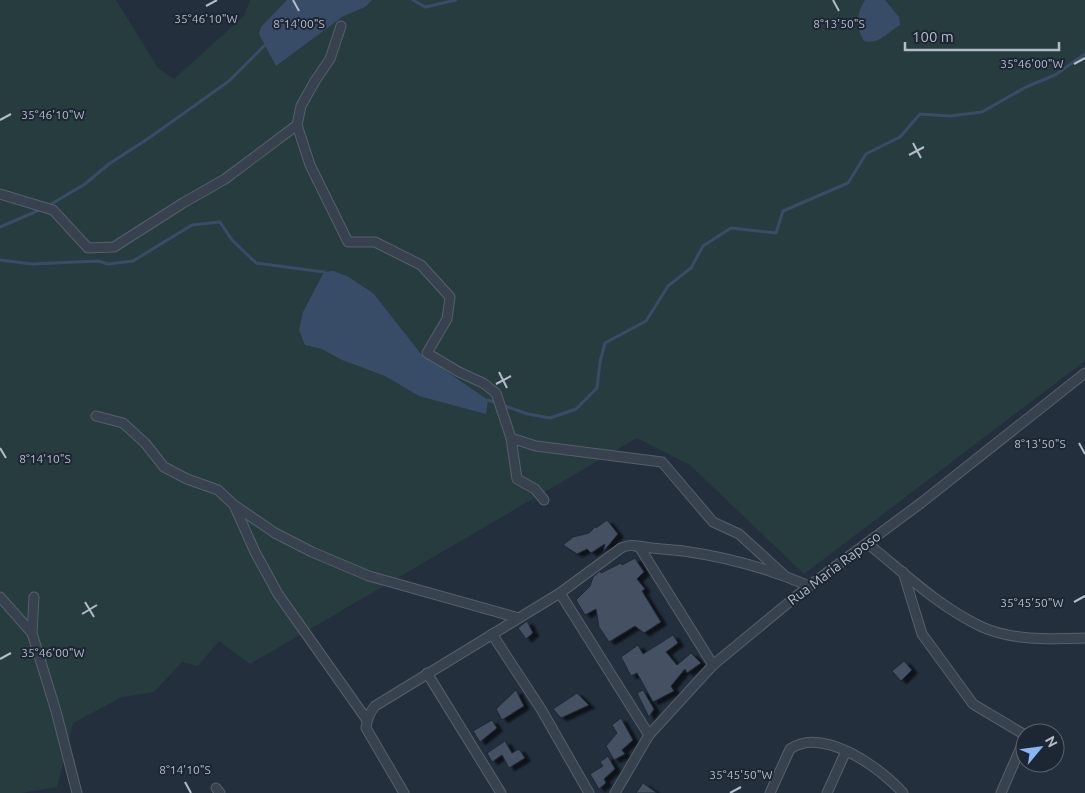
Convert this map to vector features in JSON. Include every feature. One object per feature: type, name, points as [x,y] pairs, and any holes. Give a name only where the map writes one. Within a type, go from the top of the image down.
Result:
[{"type":"street","points":[[341,26],[330,59],[301,106],[297,125],[310,165],[348,242],[375,242],[421,265],[450,298],[447,319],[427,353],[496,392],[511,438],[517,479],[535,489],[544,500]]},
{"type":"street","points":[[0,194],[53,210],[88,248],[114,248],[183,203],[225,179],[297,125]]},
{"type":"street","name":"Rua Maria Raposo","points":[[615,793],[649,735],[713,665],[809,586],[921,503],[1085,373]]},
{"type":"street","points":[[96,416],[123,423],[145,443],[164,467],[218,490],[234,505],[275,532],[312,552],[369,576],[519,618]]},
{"type":"street","points":[[511,438],[536,446],[662,462],[713,522],[739,534],[784,575]]},
{"type":"street","points":[[234,505],[255,552],[278,594],[367,720]]},
{"type":"street","points":[[867,544],[956,612],[983,627],[1006,634],[1032,638],[1085,638]]},
{"type":"street","points":[[634,545],[640,548],[645,555],[713,665]]},
{"type":"street","points":[[404,793],[366,728],[370,712],[376,706],[427,673],[560,594],[621,548],[634,545],[653,550],[684,551],[748,564],[784,575],[809,586]]},
{"type":"street","points":[[903,572],[922,634],[972,704],[1015,731]]},
{"type":"street","points":[[560,594],[649,735]]},
{"type":"street","points":[[34,597],[32,633],[56,711],[77,793]]},
{"type":"street","points":[[0,598],[32,633]]},
{"type":"street","points":[[492,634],[541,709],[589,793]]},
{"type":"street","points":[[427,673],[501,793]]},
{"type":"street","points":[[770,793],[790,749],[797,745],[817,742],[835,746],[876,768],[903,793]]},
{"type":"street","points":[[827,793],[846,751]]},
{"type":"street","points":[[1000,793],[1015,759]]},
{"type":"green space","points":[[0,0],[116,0],[158,68],[174,79],[244,16],[250,0],[1085,0],[1085,361],[804,574],[690,465],[637,438],[250,664],[219,641],[198,666],[182,662],[154,692],[122,697],[73,723],[57,787],[21,793],[0,793]]},
{"type":"water","points":[[287,0],[372,0],[365,7],[342,17],[276,66],[259,34],[261,27]]},
{"type":"water","points":[[865,0],[885,0],[899,17],[900,25],[879,40],[864,41],[859,30],[858,16]]},
{"type":"water","points":[[333,271],[347,276],[373,293],[421,354],[488,400],[486,414],[419,396],[385,376],[342,360],[322,349],[305,345],[299,330],[303,312],[324,272]]},
{"type":"building","points":[[607,520],[618,534],[603,552],[605,544],[591,553],[587,549],[577,554],[563,545],[573,537],[589,533],[596,526],[596,528]]},
{"type":"building","points":[[635,558],[644,572],[637,579],[645,589],[642,591],[661,622],[644,633],[635,626],[609,642],[599,627],[596,609],[585,615],[576,600],[590,586],[593,577],[600,571],[601,573]]},
{"type":"building","points":[[527,621],[533,633],[526,639],[518,628]]},
{"type":"building","points":[[673,635],[678,643],[666,652],[677,665],[691,653],[701,663],[687,673],[685,669],[671,686],[674,691],[653,702],[637,673],[631,676],[621,657],[638,645],[643,654]]},
{"type":"building","points":[[904,661],[912,670],[901,681],[892,671]]},
{"type":"building","points":[[516,690],[524,706],[502,720],[496,709]]},
{"type":"building","points":[[643,690],[654,709],[649,717],[637,693]]},
{"type":"building","points":[[577,693],[589,705],[561,718],[553,709]]},
{"type":"building","points":[[621,718],[633,740],[622,750],[625,754],[614,760],[606,746],[617,733],[612,725]]},
{"type":"building","points":[[492,720],[497,728],[480,742],[473,731]]},
{"type":"building","points":[[505,741],[512,753],[519,749],[525,758],[509,768],[502,755],[492,762],[487,753]]},
{"type":"building","points":[[608,756],[615,769],[604,779],[606,783],[599,789],[590,774],[603,766],[600,762]]},
{"type":"building","points":[[643,783],[657,793],[636,793]]},
{"type":"waterway","points":[[413,0],[425,7],[456,0]]},
{"type":"waterway","points":[[48,206],[85,184],[109,164],[229,81],[265,45]]},
{"type":"waterway","points":[[488,400],[528,414],[550,418],[576,409],[597,388],[600,362],[605,343],[646,321],[668,286],[691,268],[703,246],[731,228],[776,233],[783,211],[848,183],[866,154],[900,137],[920,114],[950,116],[982,112],[1026,87],[1055,75],[1085,54]]},
{"type":"waterway","points":[[0,227],[42,209]]},
{"type":"waterway","points":[[0,260],[32,264],[98,261],[108,264],[133,261],[192,225],[220,222],[232,240],[256,263],[324,272]]}]
